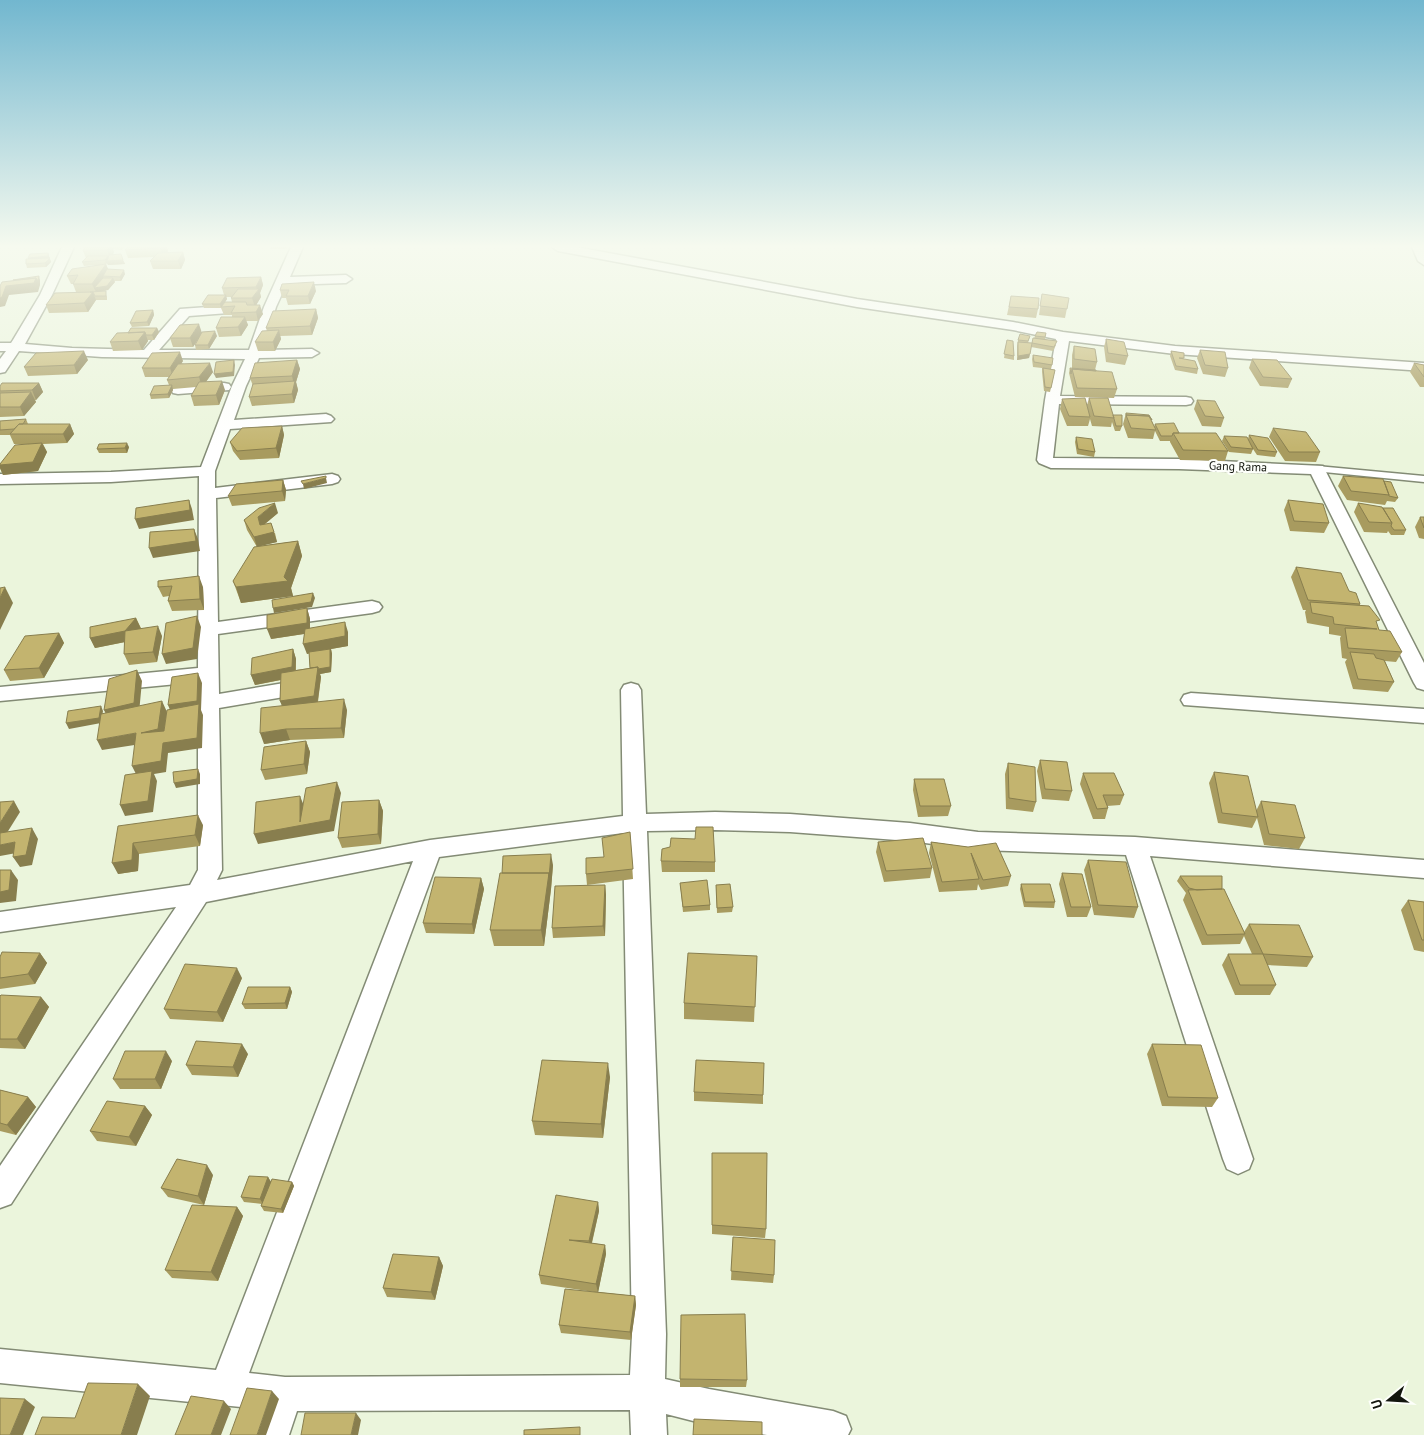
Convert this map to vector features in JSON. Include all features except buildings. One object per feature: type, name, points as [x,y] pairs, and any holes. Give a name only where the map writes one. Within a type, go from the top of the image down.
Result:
[{"type":"street","points":[[0,369],[17,346],[35,314]]},
{"type":"street","points":[[148,354],[183,314]]},
{"type":"street","points":[[0,1193],[198,894],[210,870],[207,482],[239,386],[254,355],[268,314]]},
{"type":"street","points":[[931,314],[1013,326],[1063,336],[1175,350],[1424,367]]},
{"type":"street","name":"Gang Rama","points":[[1063,336],[1045,456],[1046,460],[1051,463],[1179,464],[1317,469]]},
{"type":"street","points":[[0,347],[17,346],[71,352],[148,354],[254,355],[312,353]]},
{"type":"street","points":[[178,390],[239,386]]},
{"type":"street","points":[[1052,400],[1186,401]]},
{"type":"street","points":[[226,425],[326,419]]},
{"type":"street","points":[[1317,469],[1424,683]]},
{"type":"street","points":[[0,479],[111,477],[207,482],[332,479]]},
{"type":"street","points":[[209,629],[372,607]]},
{"type":"street","points":[[0,694],[209,674]]},
{"type":"street","points":[[209,703],[312,685]]},
{"type":"street","points":[[631,690],[649,1334],[649,1435]]},
{"type":"street","points":[[1191,700],[1424,716]]},
{"type":"street","points":[[0,922],[198,894],[430,849],[635,824],[715,821],[790,823],[910,832],[978,841],[1135,846],[1424,869]]},
{"type":"street","points":[[1135,846],[1238,1159]]},
{"type":"street","points":[[226,1388],[430,849]]},
{"type":"street","points":[[0,1366],[285,1394],[648,1392],[710,1407],[833,1429]]},
{"type":"street","points":[[271,1435],[285,1394]]},
{"type":"lane","points":[[1317,469],[1424,479]]}]
